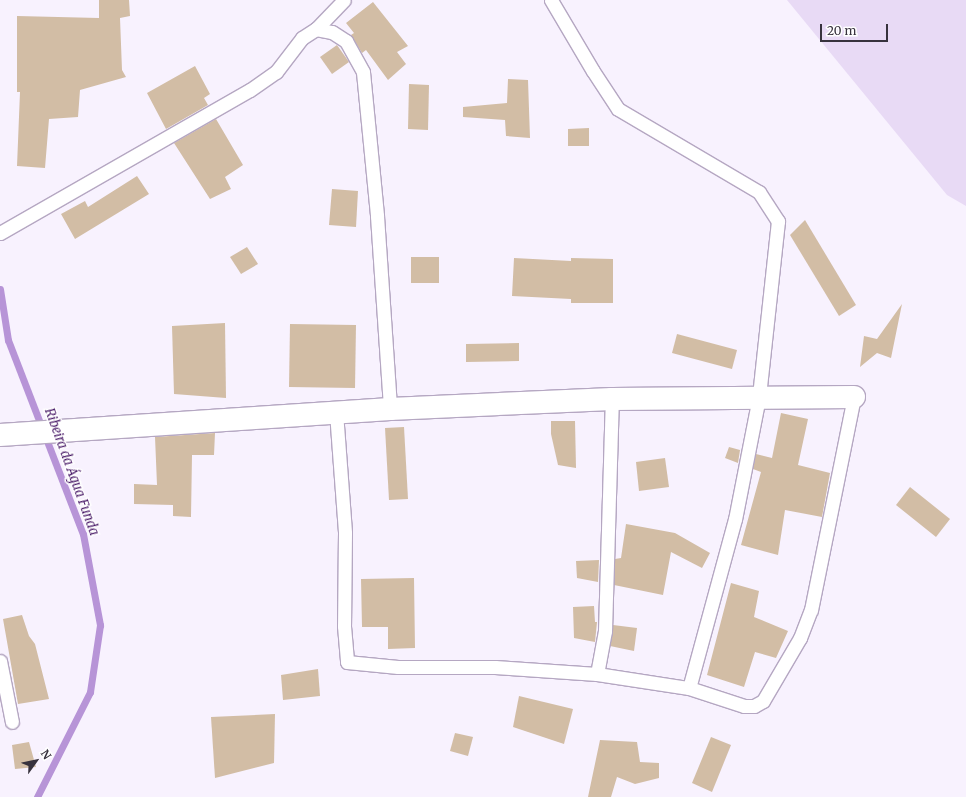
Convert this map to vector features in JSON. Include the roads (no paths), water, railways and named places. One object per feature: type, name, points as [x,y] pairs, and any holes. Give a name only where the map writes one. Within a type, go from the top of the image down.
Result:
[{"type":"street","points":[[6,434],[78,428],[390,409],[612,400],[854,396]]},
{"type":"lane","points":[[0,233],[250,90],[276,72],[302,38],[316,29],[344,0]]},
{"type":"lane","points":[[551,0],[618,109],[760,192],[778,221],[759,397],[735,519],[689,688]]},
{"type":"lane","points":[[316,29],[332,32],[346,41],[363,72],[378,216],[390,409]]},
{"type":"lane","points":[[336,412],[345,533],[344,626],[347,662],[398,667],[494,667],[597,674],[689,688],[744,706],[754,706],[763,701],[800,638],[811,610],[854,396]]},
{"type":"lane","points":[[597,674],[604,631],[612,400]]},
{"type":"lane","points":[[0,661],[12,722]]},
{"type":"waterway","name":"Ribeira da Água Funda","points":[[0,289],[8,340],[83,534],[100,625],[90,692],[37,797]]}]
